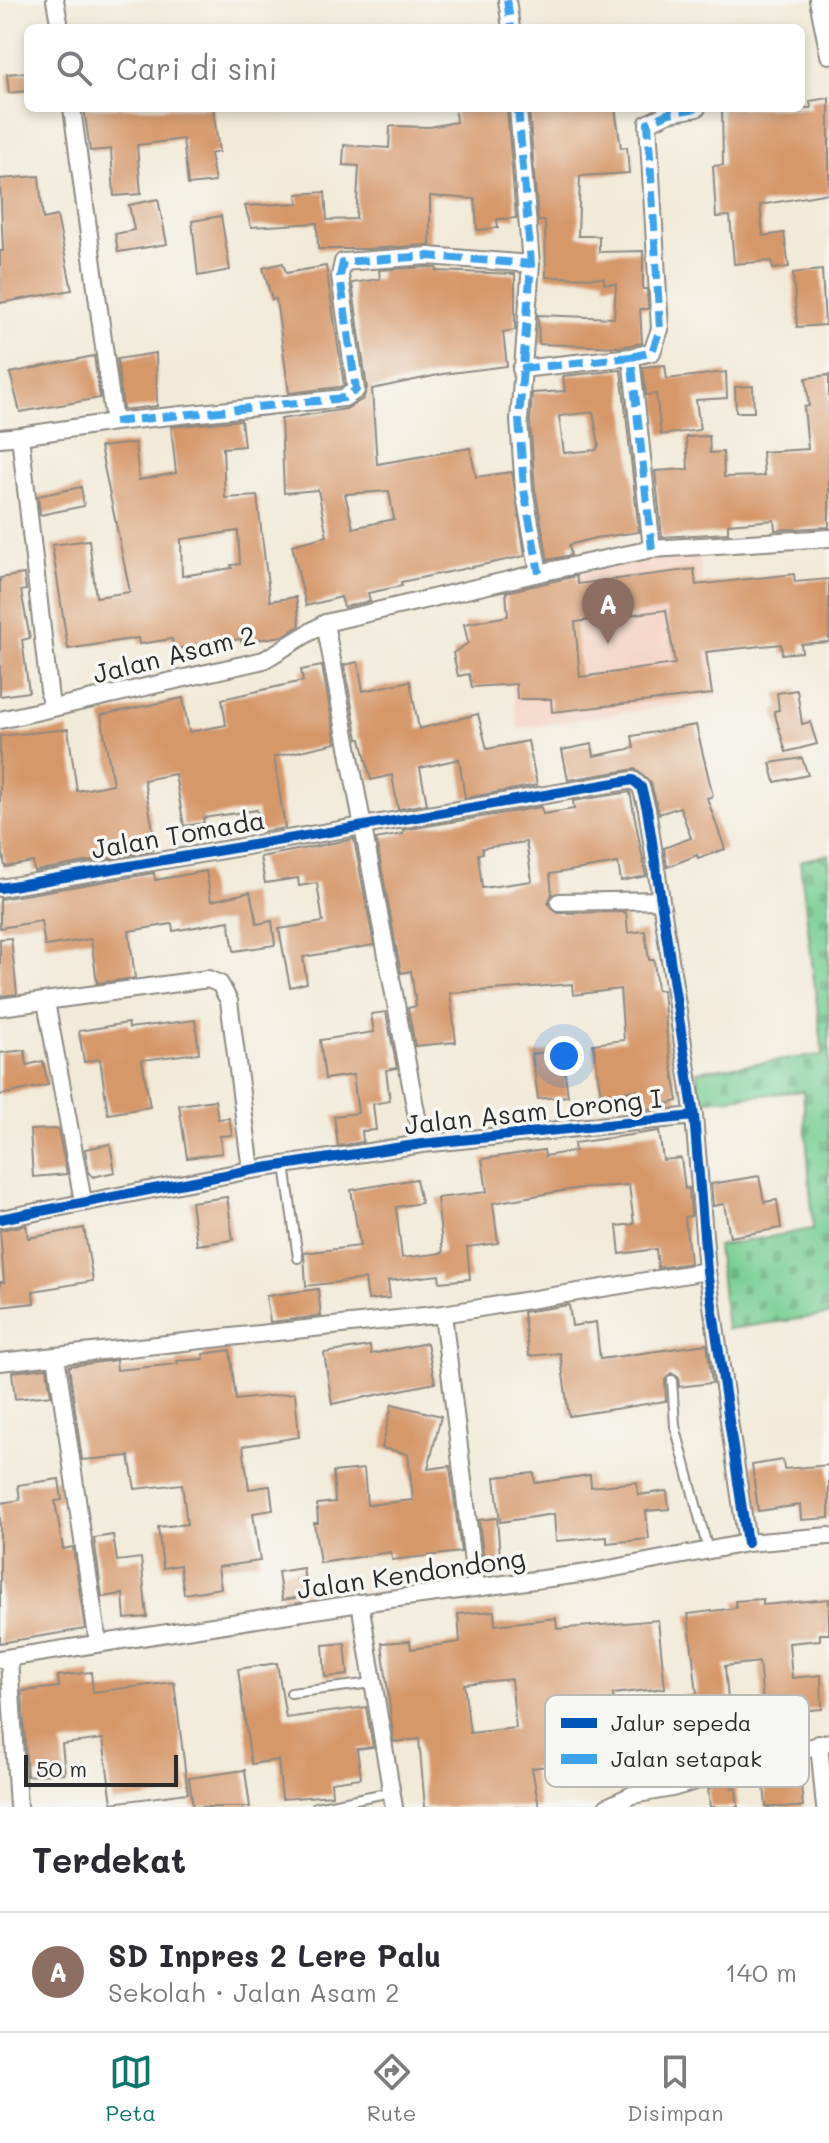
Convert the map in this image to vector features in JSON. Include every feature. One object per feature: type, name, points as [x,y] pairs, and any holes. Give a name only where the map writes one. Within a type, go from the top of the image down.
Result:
[{"type":"street","points":[[55,0],[59,24]]},
{"type":"street","points":[[507,0],[510,24]]},
{"type":"street","points":[[818,0],[829,55]]},
{"type":"street","points":[[73,112],[114,422]]},
{"type":"street","points":[[518,112],[531,264],[519,420],[524,490],[539,573]]},
{"type":"street","points":[[521,369],[652,352],[660,329],[648,123],[675,112]]},
{"type":"street","points":[[0,438],[114,422],[344,398],[356,390],[340,276],[343,262],[428,256],[531,264]]},
{"type":"street","points":[[631,357],[652,549]]},
{"type":"street","points":[[20,436],[51,708]]},
{"type":"street","name":"Jalan Asam 2","points":[[0,720],[264,660],[325,623],[539,573],[652,549],[829,538]]},
{"type":"street","name":"Jalan Asam Lorong I","points":[[325,623],[422,1144]]},
{"type":"street","name":"Jalan Tomada","points":[[0,888],[282,837],[364,828],[633,780],[641,787],[647,809],[661,900]]},
{"type":"street","points":[[559,902],[661,900],[694,1116]]},
{"type":"street","points":[[0,1007],[208,979],[220,984],[229,1001],[251,1170]]},
{"type":"street","points":[[46,1002],[83,1201]]},
{"type":"street","name":"Jalan Asam Lorong I","points":[[0,1219],[251,1170],[422,1144],[694,1116],[707,1271],[747,1543]]},
{"type":"street","points":[[0,1362],[443,1314],[707,1271]]},
{"type":"street","points":[[443,1314],[476,1588]]},
{"type":"street","points":[[56,1356],[98,1643]]},
{"type":"street","name":"Jalan Kendondong","points":[[5,1659],[360,1603],[588,1573],[747,1543],[829,1536]]},
{"type":"street","points":[[360,1603],[392,1800]]},
{"type":"street","points":[[5,1659],[18,1807]]},
{"type":"street","points":[[824,1743],[825,1807]]},
{"type":"street","points":[[607,1807],[632,1795],[675,1787]]},
{"type":"lane","points":[[285,1165],[298,1258]]},
{"type":"lane","points":[[672,1380],[675,1426],[708,1550]]},
{"type":"lane","points":[[291,1693],[372,1683]]},
{"type":"lane","points":[[316,1807],[392,1800]]},
{"type":"shaded area","points":[[699,554],[717,698],[518,729],[498,590],[652,558]]},
{"type":"green space","points":[[829,854],[829,1315],[727,1329],[717,1246],[813,1229],[803,1091],[698,1101],[697,1071],[823,1055],[800,861]]},
{"type":"building","points":[[24,72],[24,91],[9,93],[7,74]]},
{"type":"building","points":[[829,98],[829,193],[760,205],[763,236],[784,233],[789,267],[773,269],[771,261],[734,264],[730,216],[716,217],[713,166],[723,165],[722,112],[805,112],[805,108],[811,108],[810,101]]},
{"type":"building","points":[[85,112],[214,112],[219,152],[210,154],[215,182],[188,185],[183,139],[137,145],[141,194],[114,196],[111,149],[90,151]]},
{"type":"building","points":[[455,112],[507,112],[516,218],[497,219],[498,228],[477,230],[475,199],[430,196],[430,245],[318,249],[317,223],[251,227],[245,206],[298,203],[297,194],[325,192],[327,220],[356,219],[359,166],[343,165],[344,145],[389,148],[390,126],[430,127],[456,122]]},
{"type":"building","points":[[529,112],[616,112],[621,148],[627,147],[629,173],[580,176],[578,236],[599,236],[599,252],[643,251],[643,289],[647,289],[648,309],[640,309],[642,343],[621,347],[539,344],[538,315],[614,318],[616,284],[604,284],[604,278],[546,277],[545,221],[538,221]]},
{"type":"building","points":[[39,176],[43,219],[57,216],[72,290],[0,303],[0,251],[3,251],[0,179]]},
{"type":"building","points":[[158,199],[167,244],[118,252],[115,234],[134,230],[129,205]]},
{"type":"building","points":[[221,216],[230,270],[198,276],[192,221]]},
{"type":"building","points":[[283,263],[286,273],[326,266],[344,385],[340,387],[289,393],[276,299],[272,300],[263,268]]},
{"type":"building","points":[[428,267],[437,271],[515,274],[515,330],[503,332],[507,366],[443,374],[372,389],[377,464],[470,448],[476,477],[512,472],[525,556],[401,582],[402,586],[368,593],[370,601],[344,607],[341,597],[306,606],[292,545],[327,536],[318,490],[284,493],[281,419],[346,409],[363,399],[367,388],[352,283],[380,279],[379,270]],"holes":[[[389,491],[394,519],[353,528],[345,494]]]},
{"type":"building","points":[[822,270],[825,325],[797,327],[793,273]]},
{"type":"building","points":[[156,353],[157,406],[123,410],[117,359]]},
{"type":"building","points":[[94,356],[100,398],[20,412],[10,373]]},
{"type":"building","points":[[665,365],[667,379],[726,372],[727,398],[696,400],[700,430],[661,435],[656,394],[646,395],[643,367]]},
{"type":"building","points":[[621,370],[639,532],[569,545],[571,555],[548,560],[535,489],[530,420],[532,393],[565,391],[563,376]],"holes":[[[593,412],[599,445],[596,450],[564,453],[559,416]]]},
{"type":"building","points":[[829,375],[829,527],[775,530],[774,520],[728,524],[728,533],[662,537],[655,471],[688,469],[686,437],[709,436],[710,453],[723,452],[724,477],[764,476],[762,452],[808,449],[804,407],[809,406],[806,378]]},
{"type":"building","points":[[753,386],[754,412],[736,412],[735,387]]},
{"type":"building","points":[[241,420],[244,446],[223,448],[225,498],[257,496],[270,601],[296,597],[300,625],[283,636],[174,649],[172,639],[139,644],[138,638],[68,649],[52,545],[89,540],[96,597],[130,592],[100,447],[135,443],[139,480],[176,473],[171,427]],"holes":[[[238,531],[240,564],[182,576],[181,539]]]},
{"type":"building","points":[[81,487],[84,506],[40,515],[38,496]]},
{"type":"building","points":[[694,569],[696,585],[794,574],[795,582],[829,579],[829,642],[801,644],[802,652],[782,654],[781,644],[706,652],[712,694],[552,712],[551,699],[517,699],[516,684],[472,687],[469,674],[458,676],[453,653],[468,643],[464,624],[508,616],[506,592],[576,576],[578,584]],"holes":[[[666,610],[675,664],[580,677],[575,622]]]},
{"type":"building","points":[[24,574],[26,590],[21,591],[30,638],[22,640],[29,692],[0,696],[0,578]]},
{"type":"building","points":[[358,662],[363,691],[410,681],[419,729],[478,714],[487,749],[528,741],[537,785],[465,798],[459,759],[420,768],[427,804],[398,809],[392,775],[371,780],[361,739],[358,739],[344,665]]},
{"type":"building","points":[[322,666],[336,743],[274,757],[285,828],[260,832],[257,810],[203,818],[204,823],[184,826],[175,774],[144,780],[156,847],[150,851],[34,871],[33,862],[5,867],[0,836],[0,736],[68,729],[77,791],[113,784],[101,715],[183,698],[189,732],[226,725],[222,699],[303,681],[301,670]]},
{"type":"building","points":[[797,690],[802,724],[810,722],[817,744],[786,752],[774,711],[779,710],[777,693]]},
{"type":"building","points":[[696,725],[713,796],[707,798],[725,849],[698,858],[697,855],[667,867],[664,848],[691,838],[680,807],[659,814],[651,783],[635,769],[568,780],[562,750],[592,744],[594,756],[634,748],[632,736]]},
{"type":"building","points":[[802,758],[808,775],[775,782],[770,763]]},
{"type":"building","points":[[630,792],[646,876],[621,881],[618,863],[550,874],[552,894],[548,903],[558,913],[626,912],[628,933],[645,931],[649,960],[654,960],[657,990],[663,990],[667,1038],[678,1101],[640,1111],[637,1090],[601,1095],[593,1044],[624,1040],[620,989],[573,995],[572,984],[450,993],[456,1042],[415,1046],[408,1008],[416,1006],[411,971],[401,973],[376,839],[403,834],[403,830],[541,807],[543,814],[574,809],[573,801]],"holes":[[[526,842],[532,881],[482,888],[478,854],[483,853],[482,848]]]},
{"type":"building","points":[[354,839],[374,945],[303,957],[307,983],[290,987],[279,929],[323,922],[317,883],[299,886],[298,878],[265,883],[260,857]]},
{"type":"building","points":[[206,871],[211,901],[250,892],[257,924],[272,921],[275,945],[234,951],[229,921],[173,931],[172,924],[129,931],[135,978],[97,983],[91,939],[45,946],[41,921],[0,928],[0,899],[154,873],[155,880]]},
{"type":"building","points":[[11,938],[17,994],[0,996],[0,939]]},
{"type":"building","points":[[386,1012],[397,1068],[386,1070],[390,1101],[373,1104],[376,1130],[362,1131],[363,1142],[338,1146],[334,1116],[358,1113],[353,1075],[325,1079],[320,1040],[374,1032],[371,1014]]},
{"type":"building","points":[[195,1020],[199,1053],[142,1060],[150,1107],[108,1114],[100,1059],[84,1062],[79,1031],[128,1023],[129,1028]]},
{"type":"building","points":[[25,1050],[27,1065],[43,1061],[48,1085],[0,1095],[0,1053]]},
{"type":"building","points":[[562,1050],[568,1096],[538,1099],[532,1054]]},
{"type":"building","points":[[215,1100],[218,1119],[229,1118],[232,1135],[220,1136],[222,1153],[187,1158],[179,1105]]},
{"type":"building","points":[[58,1129],[67,1174],[33,1177],[30,1130]]},
{"type":"building","points":[[659,1131],[663,1160],[681,1158],[685,1189],[689,1188],[691,1216],[685,1217],[690,1263],[658,1268],[656,1249],[620,1254],[617,1226],[634,1224],[629,1185],[580,1188],[493,1203],[498,1243],[467,1247],[470,1279],[440,1282],[439,1275],[388,1281],[390,1298],[368,1300],[365,1279],[306,1286],[304,1253],[360,1246],[351,1190],[416,1179],[421,1203],[396,1207],[402,1258],[443,1253],[437,1198],[487,1192],[482,1159],[544,1150],[545,1156],[575,1151],[574,1143]]},
{"type":"building","points":[[110,1144],[115,1172],[93,1177],[89,1173],[85,1149]]},
{"type":"building","points":[[759,1176],[764,1202],[777,1200],[781,1228],[730,1237],[724,1204],[713,1206],[711,1184]]},
{"type":"building","points":[[227,1197],[233,1240],[197,1245],[191,1202]]},
{"type":"building","points":[[26,1225],[28,1238],[84,1228],[93,1281],[33,1291],[34,1303],[0,1307],[0,1282],[4,1282],[0,1230]]},
{"type":"building","points":[[318,1289],[321,1316],[270,1322],[266,1296]]},
{"type":"building","points":[[569,1305],[572,1326],[596,1322],[600,1359],[707,1344],[712,1383],[679,1387],[678,1377],[671,1373],[665,1380],[666,1401],[569,1416],[560,1353],[529,1356],[523,1312]]},
{"type":"building","points":[[427,1343],[435,1383],[332,1404],[324,1353],[370,1346],[371,1354]]},
{"type":"building","points":[[230,1350],[236,1400],[295,1393],[299,1437],[243,1446],[249,1489],[270,1486],[273,1510],[253,1513],[260,1561],[218,1567],[221,1588],[184,1594],[180,1565],[163,1568],[158,1527],[187,1524],[182,1484],[135,1489],[129,1456],[82,1460],[69,1366],[116,1360],[117,1370],[178,1364],[177,1361],[204,1359],[203,1354]]},
{"type":"building","points":[[47,1368],[51,1395],[15,1399],[12,1372]]},
{"type":"building","points":[[392,1404],[441,1416],[428,1469],[450,1466],[461,1552],[392,1560],[391,1552],[320,1563],[314,1523],[318,1523],[317,1504],[335,1502],[333,1472],[364,1469],[367,1505],[413,1500],[408,1454],[382,1448]]},
{"type":"building","points":[[783,1460],[784,1469],[829,1465],[829,1518],[801,1520],[800,1505],[758,1511],[752,1465]]},
{"type":"building","points":[[534,1473],[535,1483],[590,1475],[591,1487],[637,1482],[638,1495],[667,1491],[669,1509],[646,1511],[649,1539],[607,1543],[607,1537],[556,1541],[554,1514],[500,1522],[495,1477]]},
{"type":"building","points":[[59,1479],[62,1500],[55,1501],[63,1549],[73,1547],[85,1629],[0,1643],[0,1503],[20,1500],[18,1485]]},
{"type":"building","points":[[497,1518],[501,1569],[485,1571],[479,1520]]},
{"type":"building","points":[[113,1535],[117,1561],[141,1558],[147,1617],[125,1619],[123,1594],[102,1597],[94,1538]]},
{"type":"building","points":[[303,1568],[307,1596],[282,1600],[278,1572]]},
{"type":"building","points":[[763,1599],[763,1605],[829,1599],[829,1634],[820,1634],[820,1640],[789,1643],[792,1678],[821,1675],[822,1709],[809,1710],[809,1695],[762,1695],[759,1662],[725,1666],[728,1695],[688,1695],[697,1694],[688,1614],[736,1608],[735,1601]]},
{"type":"building","points":[[494,1611],[495,1625],[556,1618],[557,1629],[658,1620],[665,1688],[613,1695],[545,1695],[545,1766],[532,1768],[539,1807],[425,1807],[419,1739],[394,1742],[382,1643],[410,1641],[411,1649],[460,1642],[458,1614]],"holes":[[[511,1679],[516,1728],[470,1733],[464,1684]]]},
{"type":"building","points":[[345,1643],[348,1675],[325,1677],[323,1645]]},
{"type":"building","points":[[277,1663],[286,1718],[366,1707],[373,1747],[357,1749],[361,1778],[331,1782],[332,1795],[282,1799],[278,1760],[251,1764],[238,1669]]},
{"type":"building","points":[[91,1672],[93,1692],[174,1682],[188,1793],[112,1803],[103,1739],[62,1744],[65,1773],[27,1776],[22,1691],[59,1687],[58,1676]]},
{"type":"building","points":[[245,1770],[250,1807],[193,1807],[189,1778]]},
{"type":"building","points":[[764,1787],[801,1787],[803,1807],[766,1807]]},
{"type":"building","points":[[736,1788],[738,1807],[710,1807],[708,1789]]},
{"type":"marked path","points":[[507,0],[510,24]]},
{"type":"marked path","points":[[518,112],[531,264],[519,420],[524,490],[539,573]]},
{"type":"marked path","points":[[631,357],[652,352],[660,329],[648,123],[675,112]]},
{"type":"marked path","points":[[114,422],[344,398],[356,390],[340,276],[343,262],[428,256],[531,264]]},
{"type":"marked path","points":[[521,369],[631,357],[652,549]]},
{"type":"cycle path","points":[[0,888],[633,780],[641,787],[647,809],[694,1116]]},
{"type":"cycle path","points":[[0,1219],[251,1170],[422,1144],[694,1116],[707,1271],[747,1543]]},
{"type":"place","name":"SD Inpres 2 Lere Palu","points":[[608,644]]}]
